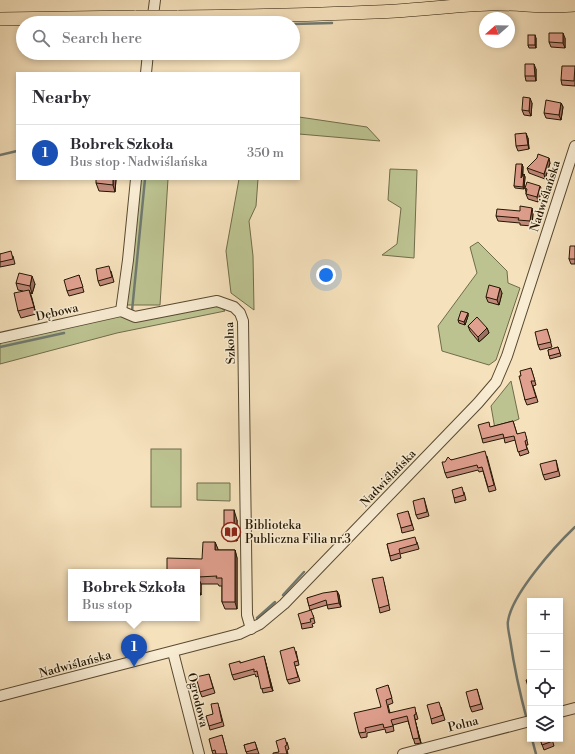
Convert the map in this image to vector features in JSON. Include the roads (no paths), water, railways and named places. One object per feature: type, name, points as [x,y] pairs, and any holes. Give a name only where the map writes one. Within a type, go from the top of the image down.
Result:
[{"type":"main road","points":[[247,16],[317,15],[398,11],[489,4],[568,5],[575,10]]},
{"type":"main road","points":[[0,19],[16,19]]},
{"type":"street","points":[[153,16],[155,0]]},
{"type":"street","points":[[146,72],[147,60]]},
{"type":"street","name":"Nadwiślańska","points":[[0,696],[172,652],[251,629],[268,618],[284,604],[478,403],[496,382],[507,356],[575,146]]},
{"type":"street","points":[[121,311],[136,180]]},
{"type":"street","name":"Szkolna","points":[[121,311],[135,317],[217,301],[234,307],[240,313],[243,320],[247,615],[251,629]]},
{"type":"street","name":"Dębowa","points":[[0,338],[121,311]]},
{"type":"street","name":"Ogrodowa","points":[[172,652],[199,754]]},
{"type":"street","points":[[563,711],[575,708]]},
{"type":"street","name":"Polna","points":[[403,754],[527,721]]},
{"type":"waterway","points":[[300,24],[332,23]]},
{"type":"waterway","points":[[0,155],[16,151]]},
{"type":"waterway","points":[[132,311],[145,180]]},
{"type":"waterway","points":[[0,347],[64,333]]},
{"type":"waterway","points":[[527,720],[515,670],[508,630],[508,621],[511,610],[526,584],[546,558],[575,527]]},
{"type":"waterway","points":[[283,595],[304,572]]},
{"type":"waterway","points":[[257,618],[275,602]]},
{"type":"waterway","points":[[533,742],[536,754]]},
{"type":"place","name":"Biblioteka Publiczna Filia nr.3","points":[[231,532]]},
{"type":"place","name":"Bobrek Szkoła","points":[[134,667]]}]
